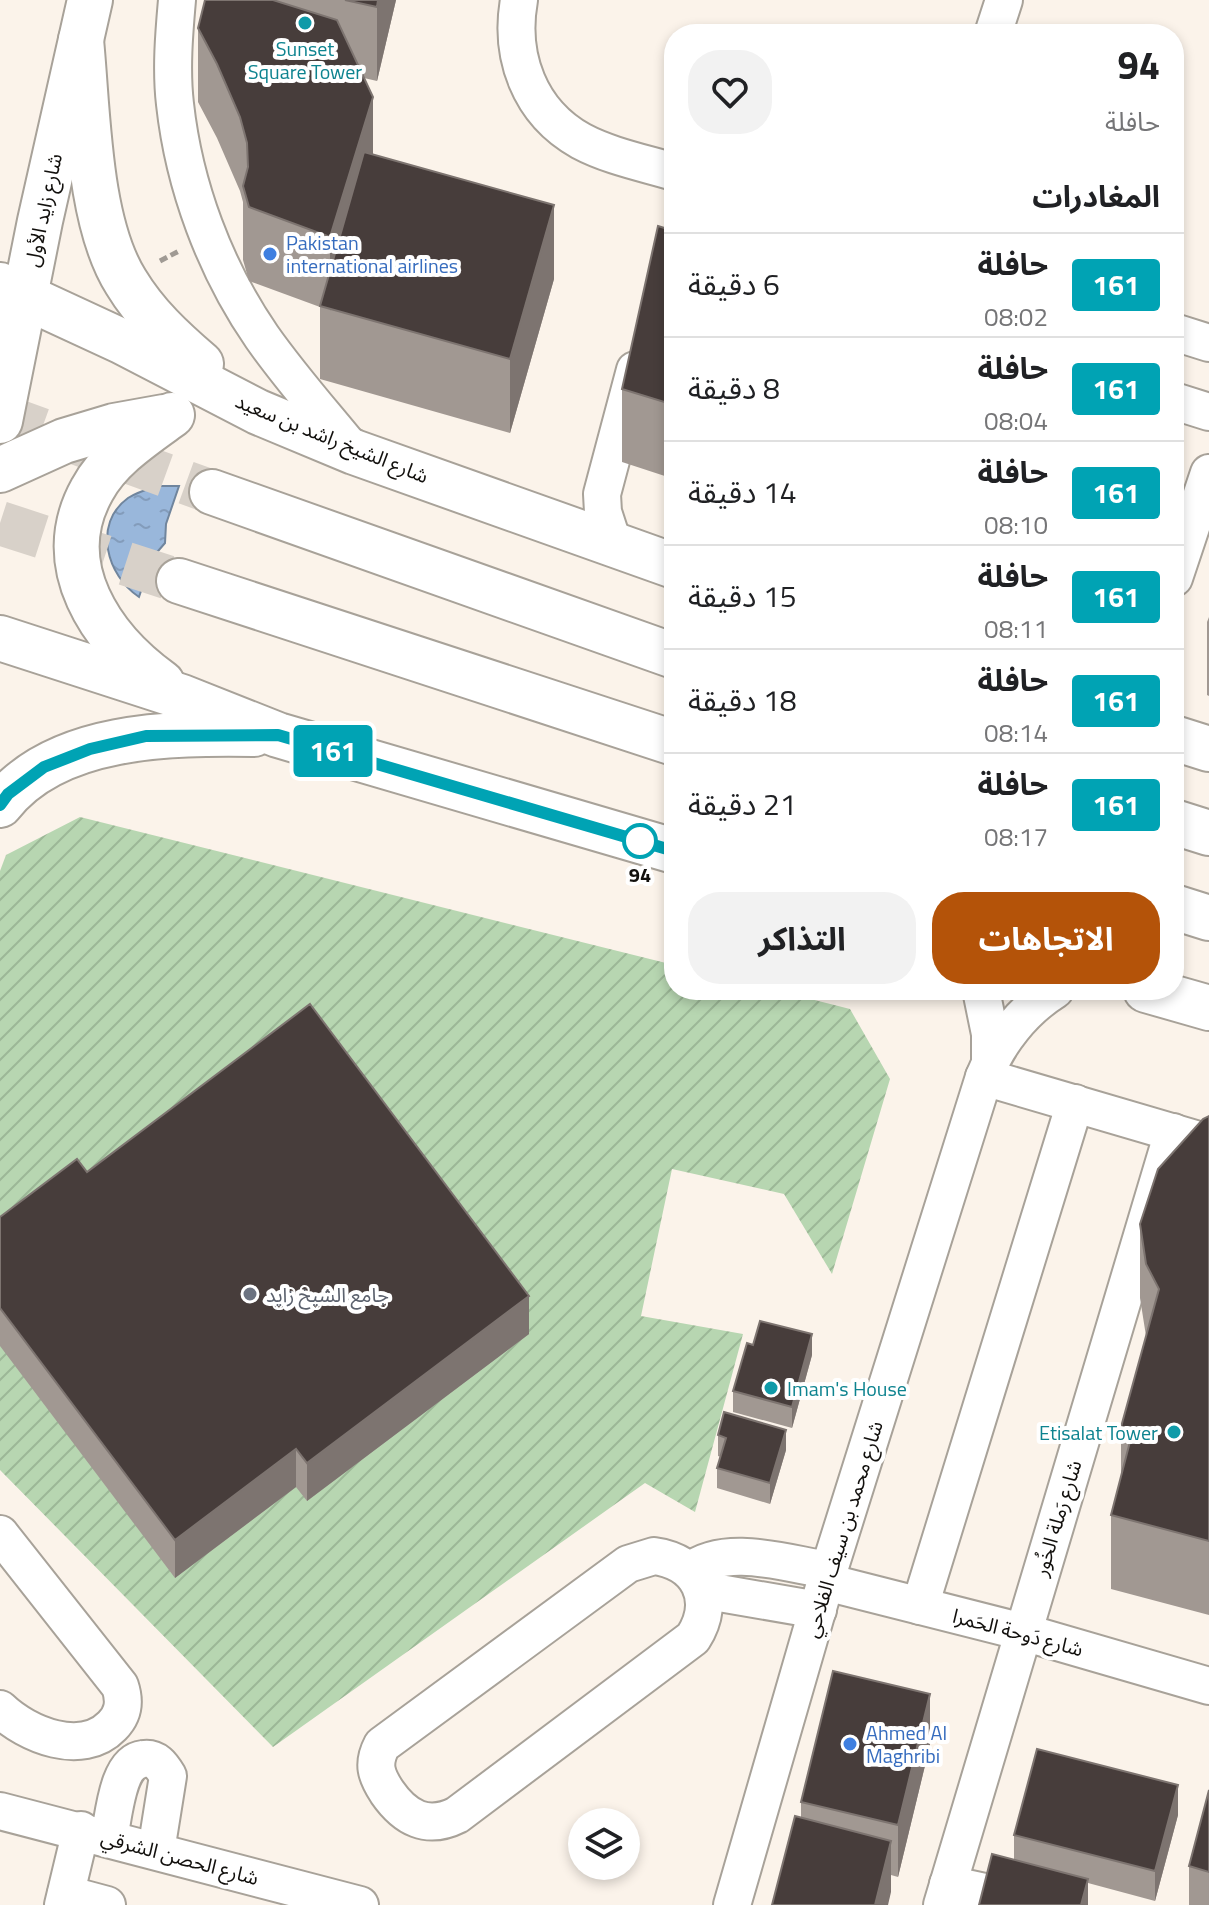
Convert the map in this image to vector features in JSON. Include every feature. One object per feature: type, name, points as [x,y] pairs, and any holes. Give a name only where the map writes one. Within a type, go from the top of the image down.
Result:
[{"type":"main road","name":"شارع زايد الأول","points":[[0,421],[8,299],[86,20]]},
{"type":"main road","points":[[86,20],[96,189],[108,238],[125,280],[162,330],[258,412]]},
{"type":"main road","name":"شارع الشيخ راشد بن سعيد","points":[[8,299],[121,341],[258,412],[354,452],[664,563]]},
{"type":"main road","points":[[0,470],[64,441],[114,426],[172,415],[258,412]]},
{"type":"main road","points":[[172,415],[128,449],[92,488],[75,539],[78,570],[104,627],[141,668],[182,697]]},
{"type":"main road","points":[[212,492],[664,652]]},
{"type":"main road","points":[[179,581],[664,740]]},
{"type":"main road","points":[[0,638],[182,697],[278,735],[664,848]]},
{"type":"main road","points":[[0,805],[8,794],[44,767],[90,749],[146,736],[278,735]]},
{"type":"main road","points":[[1184,741],[1209,749]]},
{"type":"main road","points":[[1184,825],[1209,833]]},
{"type":"main road","points":[[1184,910],[1209,918]]},
{"type":"main road","points":[[1181,1000],[1209,1008]]},
{"type":"street","points":[[177,0],[174,102],[186,174],[208,235],[261,335],[354,452]]},
{"type":"street","points":[[519,0],[515,21],[516,50],[524,78],[538,104],[558,125],[582,141],[664,169]]},
{"type":"street","points":[[996,24],[1004,0]]},
{"type":"street","points":[[1184,335],[1209,343]]},
{"type":"street","points":[[614,546],[603,512],[602,494],[643,343]]},
{"type":"street","points":[[1184,404],[1209,412]]},
{"type":"street","points":[[1184,548],[1209,473]]},
{"type":"street","points":[[1184,719],[1209,727]]},
{"type":"street","name":"شارع محمد بن سيف الفلاحي","points":[[732,1905],[824,1588],[987,1070],[990,1034],[983,1000]]},
{"type":"street","name":"شارع محمد بن سيف الفلاحي","points":[[987,1070],[1014,1025],[1042,1000]]},
{"type":"street","points":[[987,1070],[1075,1103],[1209,1143]]},
{"type":"street","points":[[920,1606],[1075,1103]]},
{"type":"street","name":"شارع رَملة الخُور","points":[[945,1894],[1173,1132]]},
{"type":"street","points":[[0,1534],[120,1686],[124,1699],[116,1722],[108,1730],[85,1741],[28,1730],[0,1709]]},
{"type":"street","name":"شارع دَوحة الحَمرا","points":[[696,1580],[704,1603],[700,1628],[684,1647],[457,1815],[435,1822],[413,1818],[395,1803],[378,1778],[375,1767],[376,1755],[382,1745],[628,1564],[654,1556],[679,1563],[696,1580],[824,1588],[920,1606],[1023,1632],[1209,1686]]},
{"type":"street","points":[[116,1722],[140,1759]]},
{"type":"street","points":[[107,1905],[64,1899],[123,1775],[129,1764],[140,1759],[151,1759],[162,1765],[168,1776],[156,1851]]},
{"type":"street","name":"شارع الحصن الشرقي","points":[[0,1811],[360,1905]]},
{"type":"street","points":[[945,1894],[1045,1905]]},
{"type":"green space","points":[[80,817],[664,963],[664,1000],[814,1000],[850,1009],[890,1079],[832,1274],[784,1194],[672,1169],[641,1316],[743,1334],[695,1512],[645,1483],[273,1747],[0,1470],[0,871],[6,855]]},
{"type":"water","points":[[158,486],[179,486],[166,524],[165,543],[152,558],[139,597],[128,588],[112,563],[107,535],[110,521],[128,498]]},
{"type":"building","points":[[205,0],[273,0],[337,20],[373,97],[330,237],[249,207],[243,186],[248,167],[247,143],[240,117],[198,28]]},
{"type":"building","points":[[345,0],[378,0],[377,7]]},
{"type":"building","points":[[364,152],[554,205],[510,359],[320,306]]},
{"type":"building","points":[[658,226],[664,228],[664,402],[622,389]]},
{"type":"building","name":"جامع الشيخ زايد","points":[[310,1004],[529,1296],[307,1463],[296,1449],[175,1540],[0,1308],[0,1217],[77,1159],[87,1172]]},
{"type":"building","name":"Etisalat Tower","points":[[1209,1116],[1209,1541],[1111,1515],[1133,1430],[1121,1427],[1159,1289],[1146,1264],[1140,1224],[1158,1169]]},
{"type":"building","name":"Imam's House","points":[[760,1321],[812,1334],[792,1407],[733,1391],[747,1343],[753,1345]]},
{"type":"building","points":[[724,1412],[786,1430],[770,1483],[717,1468],[726,1438],[718,1435]]},
{"type":"building","points":[[833,1671],[930,1694],[898,1825],[801,1802]]},
{"type":"building","points":[[1037,1749],[1178,1785],[1155,1871],[1014,1835]]},
{"type":"building","points":[[1209,1790],[1209,1872],[1189,1866]]},
{"type":"building","points":[[795,1816],[891,1841],[875,1905],[772,1905]]},
{"type":"building","points":[[992,1854],[1088,1879],[1081,1905],[979,1905]]},
{"type":"tunnel","points":[[0,415],[212,492]]},
{"type":"tunnel","points":[[0,523],[179,581]]},
{"type":"bus line","name":"161","points":[[0,805],[8,794],[44,767],[90,749],[146,736],[278,735],[664,848]]},
{"type":"place","name":"Sunset Square Tower","points":[[305,23]]},
{"type":"place","name":"Pakistan international airlines","points":[[270,254]]},
{"type":"place","name":"94","points":[[640,841]]},
{"type":"place","name":"جامع الشيخ زايد","points":[[250,1294]]},
{"type":"place","name":"Imam's House","points":[[771,1388]]},
{"type":"place","name":"Etisalat Tower","points":[[1174,1432]]},
{"type":"place","name":"Ahmed Al Maghribi","points":[[850,1744]]}]
